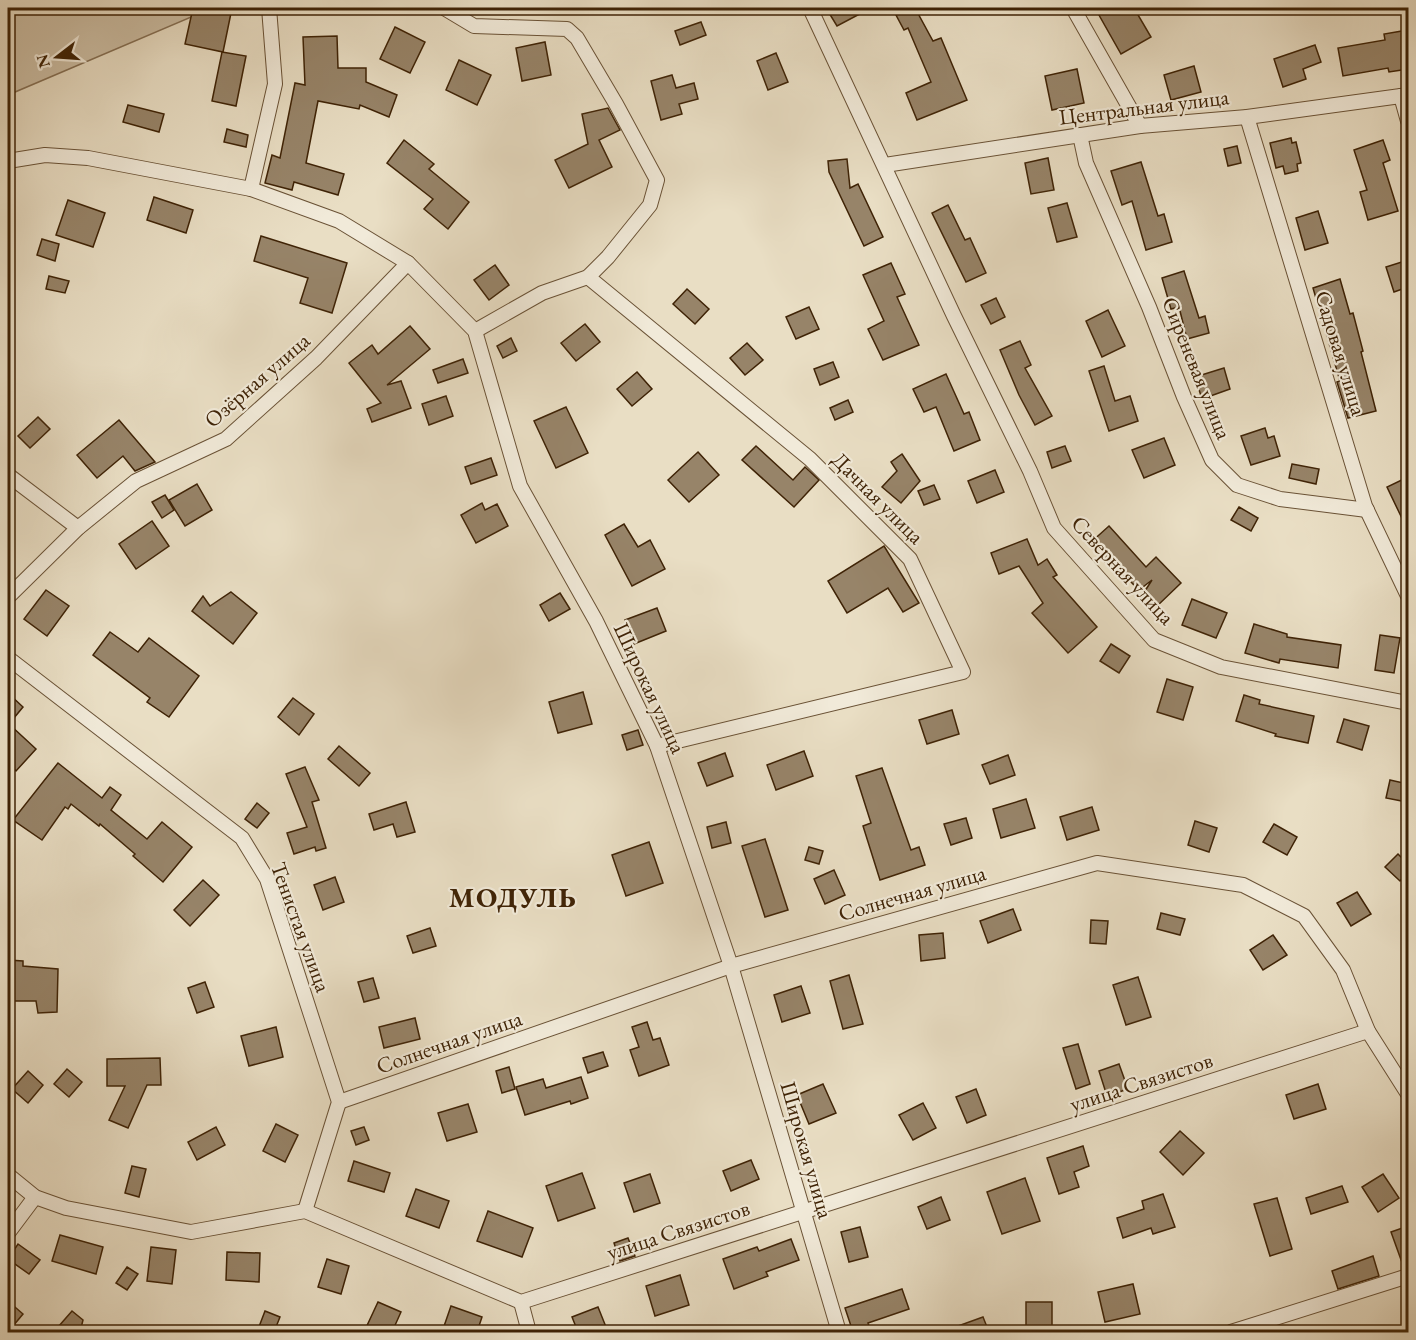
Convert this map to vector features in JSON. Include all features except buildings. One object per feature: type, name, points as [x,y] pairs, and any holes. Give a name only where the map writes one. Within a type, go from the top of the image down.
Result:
[{"type":"street","points":[[251,189],[275,84],[269,8]]},
{"type":"street","points":[[444,8],[474,26],[567,29],[577,38],[657,180],[650,205],[608,257],[588,277],[542,293],[475,331]]},
{"type":"street","name":"Северная улица","points":[[810,8],[954,316],[1030,471],[1054,528],[1154,640],[1221,667],[1408,703]]},
{"type":"street","points":[[1073,8],[1140,126]]},
{"type":"street","points":[[1405,96],[1408,121]]},
{"type":"street","name":"Центральная улица","points":[[885,165],[1140,126],[1247,117],[1405,96]]},
{"type":"street","name":"Садовая улица","points":[[1247,117],[1367,510],[1408,596]]},
{"type":"street","name":"Сиреневая улица","points":[[1080,135],[1086,163],[1212,460],[1237,485],[1280,499],[1367,510]]},
{"type":"street","name":"Широкая улица","points":[[8,161],[45,155],[88,158],[251,189],[339,221],[408,263],[475,331],[520,486],[596,621],[657,746],[731,966],[839,1332]]},
{"type":"street","name":"Озёрная улица","points":[[8,597],[78,528],[136,481],[226,440],[316,358],[408,263]]},
{"type":"street","name":"Дачная улица","points":[[588,277],[810,459],[910,559],[963,672],[657,746]]},
{"type":"street","points":[[8,475],[78,528]]},
{"type":"street","name":"Тенистая улица","points":[[8,658],[242,838],[267,879],[339,1102]]},
{"type":"street","name":"Солнечная улица","points":[[339,1102],[731,966],[1097,863],[1244,885],[1304,916],[1343,970],[1368,1031],[1408,1094]]},
{"type":"street","name":"улица Связистов","points":[[522,1302],[1368,1031]]},
{"type":"street","points":[[305,1211],[339,1102]]},
{"type":"street","points":[[8,1175],[35,1197],[66,1208],[191,1232],[305,1211],[522,1302],[529,1332]]},
{"type":"street","points":[[8,1233],[35,1197]]},
{"type":"street","points":[[1231,1332],[1408,1276]]},
{"type":"shaded area","points":[[8,8],[199,8],[196,15],[8,95]]},
{"type":"district","name":"МОДУЛЬ","points":[[513,897]]}]
